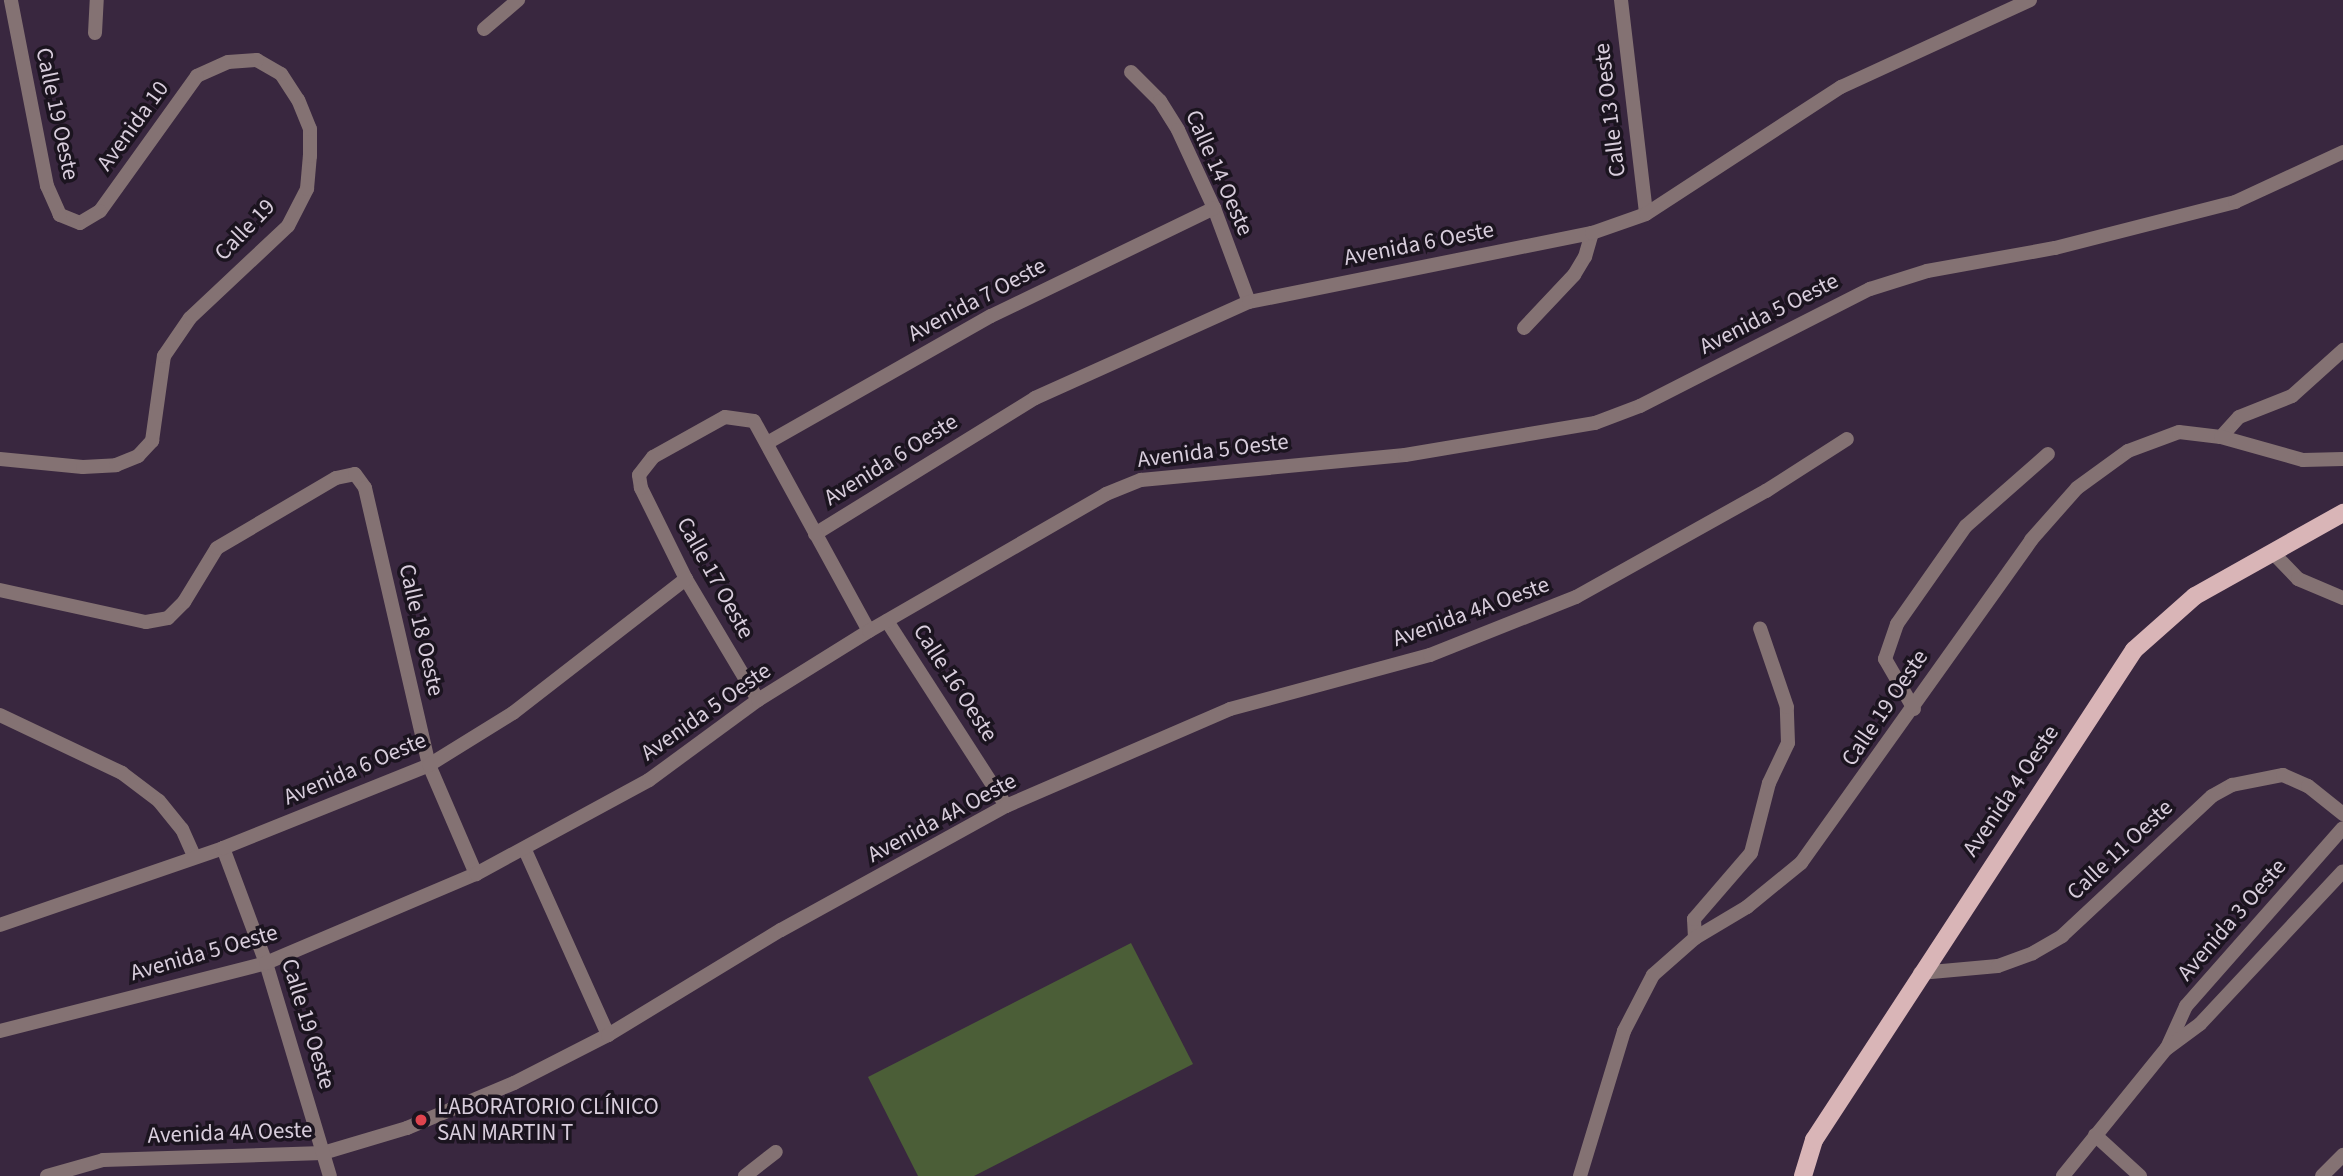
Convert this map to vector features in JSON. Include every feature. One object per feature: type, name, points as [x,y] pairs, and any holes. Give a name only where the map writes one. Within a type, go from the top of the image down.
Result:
[{"type":"main road","name":"Avenida 4 Oeste","points":[[1804,1176],[1814,1140],[1920,973],[2134,650],[2195,596],[2343,513]]},
{"type":"street","name":"Calle 19 Oeste","points":[[11,0],[47,187],[60,215],[80,223]]},
{"type":"street","points":[[95,33],[97,0]]},
{"type":"street","points":[[484,29],[519,0]]},
{"type":"street","name":"Calle 13 Oeste","points":[[1620,0],[1646,214]]},
{"type":"street","name":"Avenida 6 Oeste","points":[[815,534],[1035,398],[1249,302],[1592,233],[1646,214],[1840,87],[2030,0]]},
{"type":"street","name":"Calle 19","points":[[0,459],[83,467],[116,465],[138,456],[152,441],[164,356],[190,318],[288,226],[307,189],[310,130],[298,100],[281,74],[257,60],[228,62]]},
{"type":"street","name":"Avenida 10","points":[[80,223],[100,211],[197,76],[228,62]]},
{"type":"street","name":"Calle 14 Oeste","points":[[1131,72],[1166,110],[1214,208],[1249,302]]},
{"type":"street","name":"Avenida 5 Oeste","points":[[0,1031],[266,963],[477,874],[649,780],[758,701],[869,631],[1106,494],[1141,480],[1405,455],[1595,424],[1640,406],[1810,316],[1870,289],[1927,271],[2054,248],[2235,202],[2343,152]]},
{"type":"street","name":"Avenida 7 Oeste","points":[[767,443],[991,316],[1214,208]]},
{"type":"street","points":[[1524,328],[1574,275],[1585,257],[1592,233]]},
{"type":"street","points":[[2221,437],[2239,416],[2292,396],[2343,350]]},
{"type":"street","name":"Calle 17 Oeste","points":[[758,701],[686,579],[641,488],[639,475],[653,457],[725,417],[754,421],[767,443]]},
{"type":"street","name":"Calle 19 Oeste","points":[[1580,1176],[1631,1015],[1653,975],[1695,938],[1747,907],[1801,863],[1914,709],[2031,540],[2094,472],[2166,434],[2192,432],[2221,437],[2303,460],[2343,459]]},
{"type":"street","name":"Avenida 4A Oeste","points":[[47,1176],[103,1160],[323,1153],[419,1123],[608,1035],[781,930],[1006,806],[1230,709],[1430,654],[1576,597],[1766,491],[1846,439]]},
{"type":"street","points":[[767,443],[869,631]]},
{"type":"street","points":[[1914,709],[1885,659],[1897,624],[1966,526],[2048,454]]},
{"type":"street","name":"Calle 18 Oeste","points":[[0,590],[146,622],[168,618],[184,602],[218,548],[336,478],[355,474],[365,488],[429,765],[477,874]]},
{"type":"street","points":[[2274,554],[2298,579],[2343,598]]},
{"type":"street","name":"Avenida 6 Oeste","points":[[0,925],[223,848],[429,765],[513,713],[686,579]]},
{"type":"street","name":"Calle 16 Oeste","points":[[887,621],[1006,806]]},
{"type":"street","points":[[1695,938],[1695,919],[1751,853],[1769,783],[1788,743],[1787,707],[1759,628]]},
{"type":"street","points":[[0,715],[122,774],[159,801],[182,829],[194,856]]},
{"type":"street","name":"Calle 11 Oeste","points":[[1920,973],[1998,966],[2033,953],[2062,936],[2212,796],[2232,785],[2283,775],[2308,786],[2343,814]]},
{"type":"street","name":"Avenida 3 Oeste","points":[[2166,1049],[2186,1006],[2343,828]]},
{"type":"street","name":"Calle 19 Oeste","points":[[223,848],[266,963],[330,1176]]},
{"type":"street","points":[[525,850],[608,1035]]},
{"type":"street","name":"Avenida 3 Oeste","points":[[2063,1176],[2166,1049],[2200,1024],[2343,871]]},
{"type":"street","points":[[2095,1135],[2140,1176]]},
{"type":"street","points":[[745,1176],[776,1152]]},
{"type":"street","points":[[2322,1176],[2343,1155]]},
{"type":"green space","points":[[1131,943],[1193,1064],[974,1176],[918,1176],[868,1077]]},
{"type":"place","name":"LABORATORIO CLÍNICO SAN MARTIN T","points":[[421,1120]]}]
